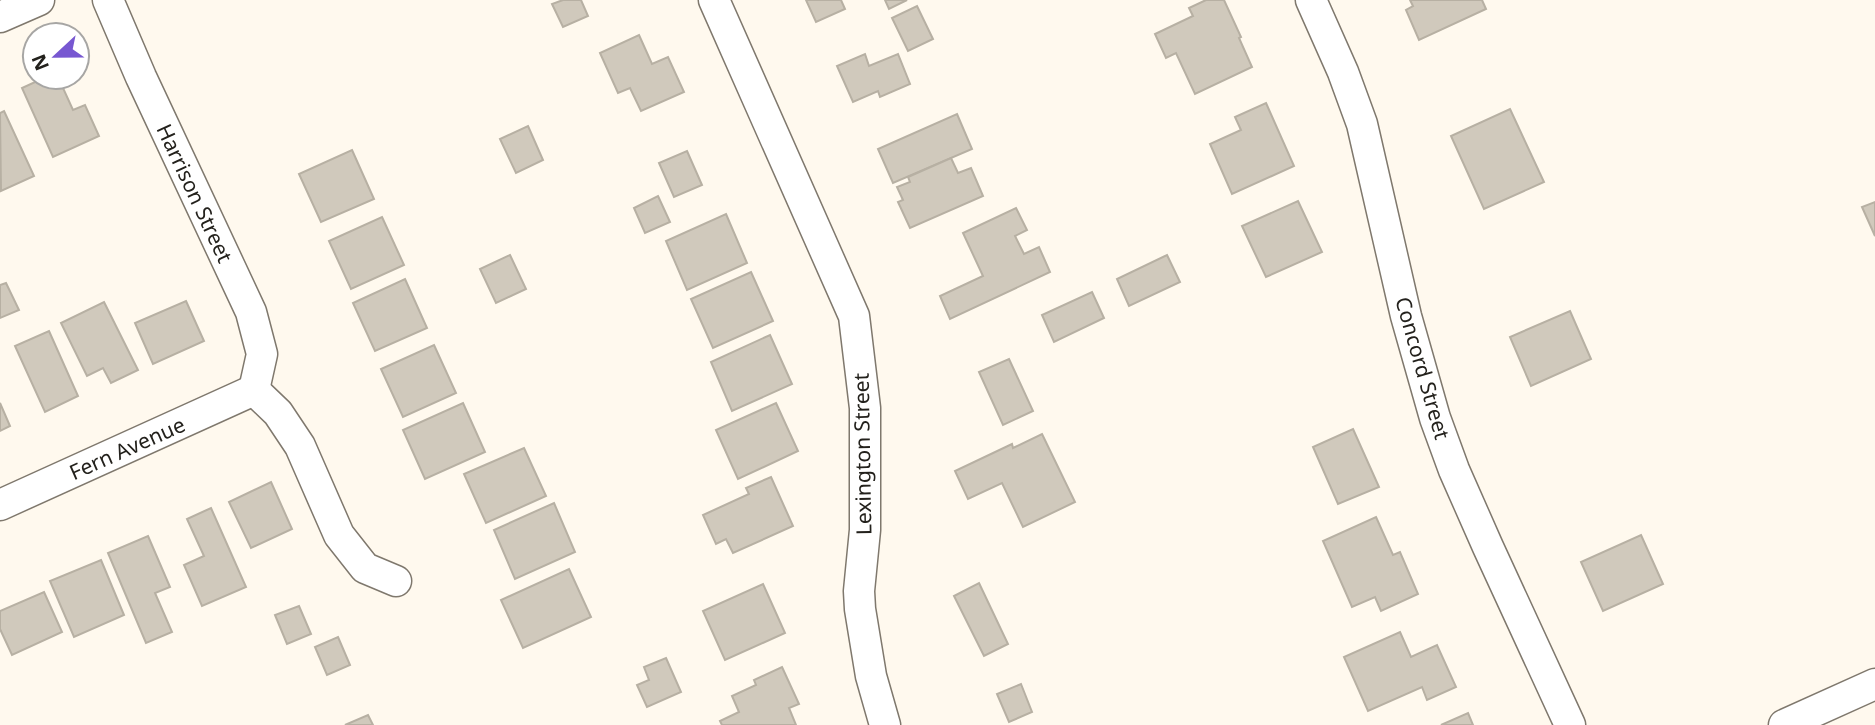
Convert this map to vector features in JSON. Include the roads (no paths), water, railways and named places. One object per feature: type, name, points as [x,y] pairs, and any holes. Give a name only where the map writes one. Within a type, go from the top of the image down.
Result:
[{"type":"street","points":[[0,17],[39,0]]},
{"type":"street","name":"Harrison Street","points":[[108,0],[251,312],[262,354],[254,390]]},
{"type":"street","name":"Lexington Street","points":[[714,0],[846,294],[853,316],[865,408],[865,530],[859,591],[860,610],[870,676],[885,725]]},
{"type":"street","name":"Concord Street","points":[[1311,0],[1343,72],[1362,124],[1406,316],[1435,418],[1483,536],[1570,725]]},
{"type":"street","points":[[254,390],[278,413],[300,446],[340,536],[365,568],[396,582]]},
{"type":"street","name":"Fern Avenue","points":[[0,505],[254,390]]},
{"type":"street","points":[[1784,725],[1875,684]]}]
